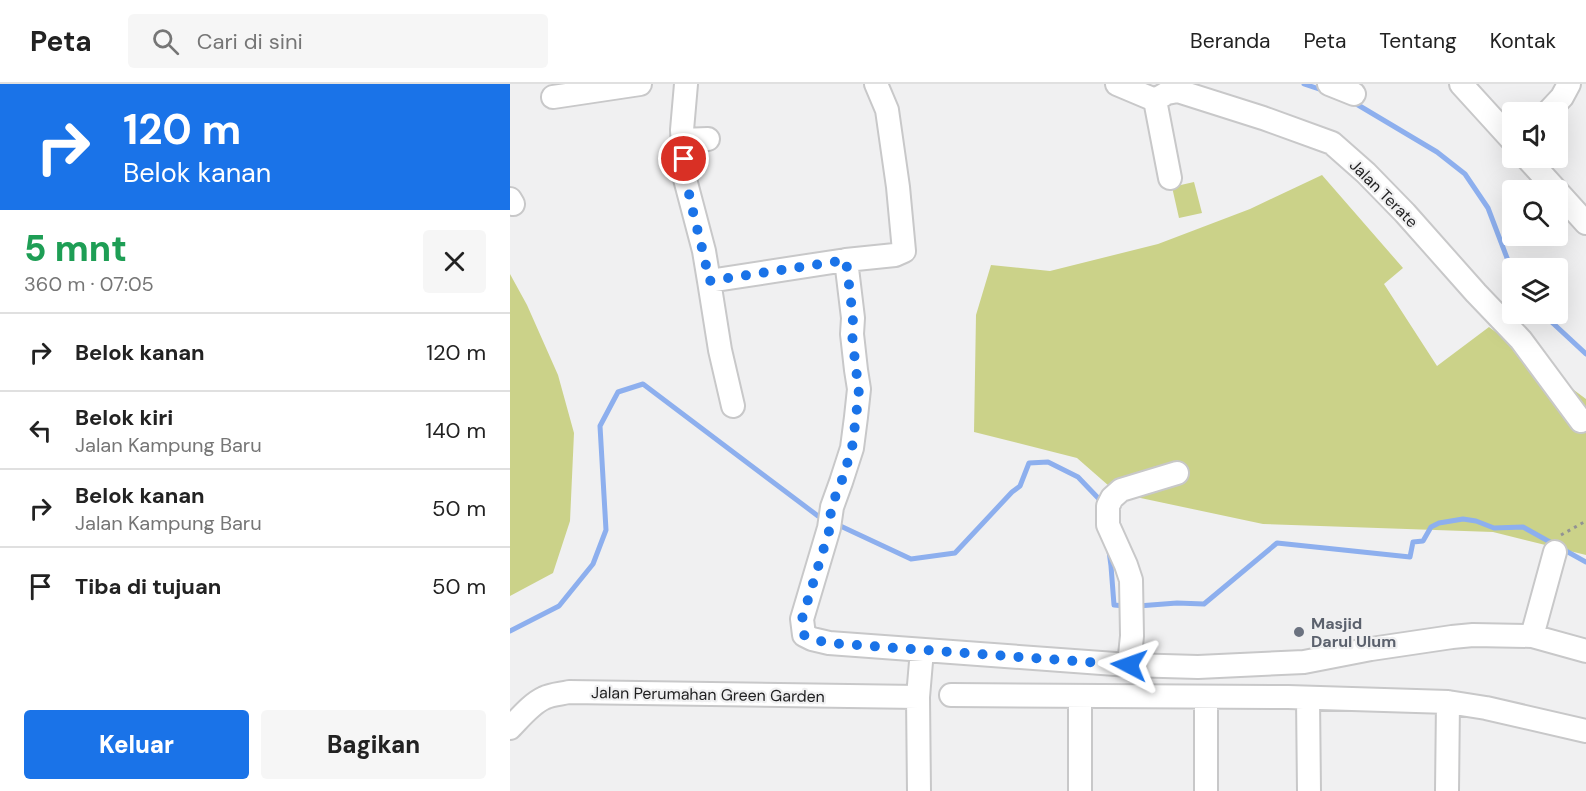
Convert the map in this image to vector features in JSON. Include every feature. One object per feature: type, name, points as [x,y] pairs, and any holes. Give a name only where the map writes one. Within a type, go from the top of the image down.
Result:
[{"type":"street","points":[[553,97],[640,84]]},
{"type":"street","points":[[686,84],[682,130],[686,179],[704,251],[720,351],[733,406]]},
{"type":"street","points":[[709,281],[846,260],[895,255],[904,251],[898,187],[886,110],[876,84]]},
{"type":"street","points":[[1117,84],[1155,100],[1170,178]]},
{"type":"street","points":[[1329,84],[1354,94]]},
{"type":"street","points":[[1461,84],[1502,129]]},
{"type":"street","points":[[1557,102],[1569,84]]},
{"type":"street","name":"Jalan Terate","points":[[1155,100],[1167,93],[1178,91],[1332,143],[1405,213],[1521,340],[1581,421]]},
{"type":"street","points":[[682,140],[708,139]]},
{"type":"street","points":[[1536,168],[1586,223]]},
{"type":"street","points":[[846,260],[859,389],[852,448],[802,619],[804,635],[829,643],[1129,665],[1198,667],[1304,662],[1371,649],[1473,635],[1532,636],[1586,651]]},
{"type":"street","points":[[1129,665],[1131,580],[1108,525],[1108,506],[1112,498],[1121,490],[1178,473]]},
{"type":"street","points":[[1532,636],[1557,545]]},
{"type":"street","points":[[919,791],[918,697],[922,650]]},
{"type":"street","points":[[1288,663],[1299,697],[1309,791]]},
{"type":"street","name":"Jalan Perumahan Green Garden","points":[[510,728],[535,703],[551,695],[569,692],[918,697]]},
{"type":"street","points":[[951,695],[1299,697],[1448,702],[1486,708],[1586,731]]},
{"type":"street","points":[[1080,696],[1080,791]]},
{"type":"street","points":[[1206,697],[1206,791]]},
{"type":"street","points":[[1447,791],[1448,702]]},
{"type":"path","points":[[1557,545],[1564,533],[1586,521]]},
{"type":"green space","points":[[1322,175],[1403,268],[1384,284],[1437,366],[1489,327],[1586,399],[1586,555],[1493,532],[1263,524],[1117,493],[1077,458],[974,432],[976,315],[991,265],[1050,271],[1158,244],[1250,209]]},
{"type":"green space","points":[[1194,182],[1202,213],[1179,218],[1172,187]]},
{"type":"green space","points":[[510,274],[527,305],[558,375],[574,433],[570,521],[553,573],[510,596]]},
{"type":"waterway","points":[[1304,84],[1325,91]]},
{"type":"waterway","points":[[1353,102],[1437,152],[1465,174],[1488,208],[1507,258]]},
{"type":"waterway","points":[[1554,324],[1586,354]]},
{"type":"waterway","points":[[510,631],[559,606],[593,564],[606,530],[600,426],[618,392],[643,384],[818,516],[826,519]]},
{"type":"waterway","points":[[834,523],[911,559],[955,553],[1020,486],[1029,463],[1048,462],[1078,477],[1101,503]]},
{"type":"waterway","points":[[1138,606],[1177,603],[1204,604],[1277,543],[1410,557],[1413,542],[1423,541],[1431,527],[1439,523],[1463,519],[1494,528],[1523,527],[1586,562]]},
{"type":"waterway","points":[[1109,551],[1114,605],[1125,606]]},
{"type":"place","name":"Masjid Darul Ulum","points":[[1299,632]]},
{"type":"route","points":[[684,159],[686,179],[709,281],[846,260],[859,389],[856,417],[852,448],[831,507],[830,528],[802,619],[804,635],[829,643],[1129,665]]}]
